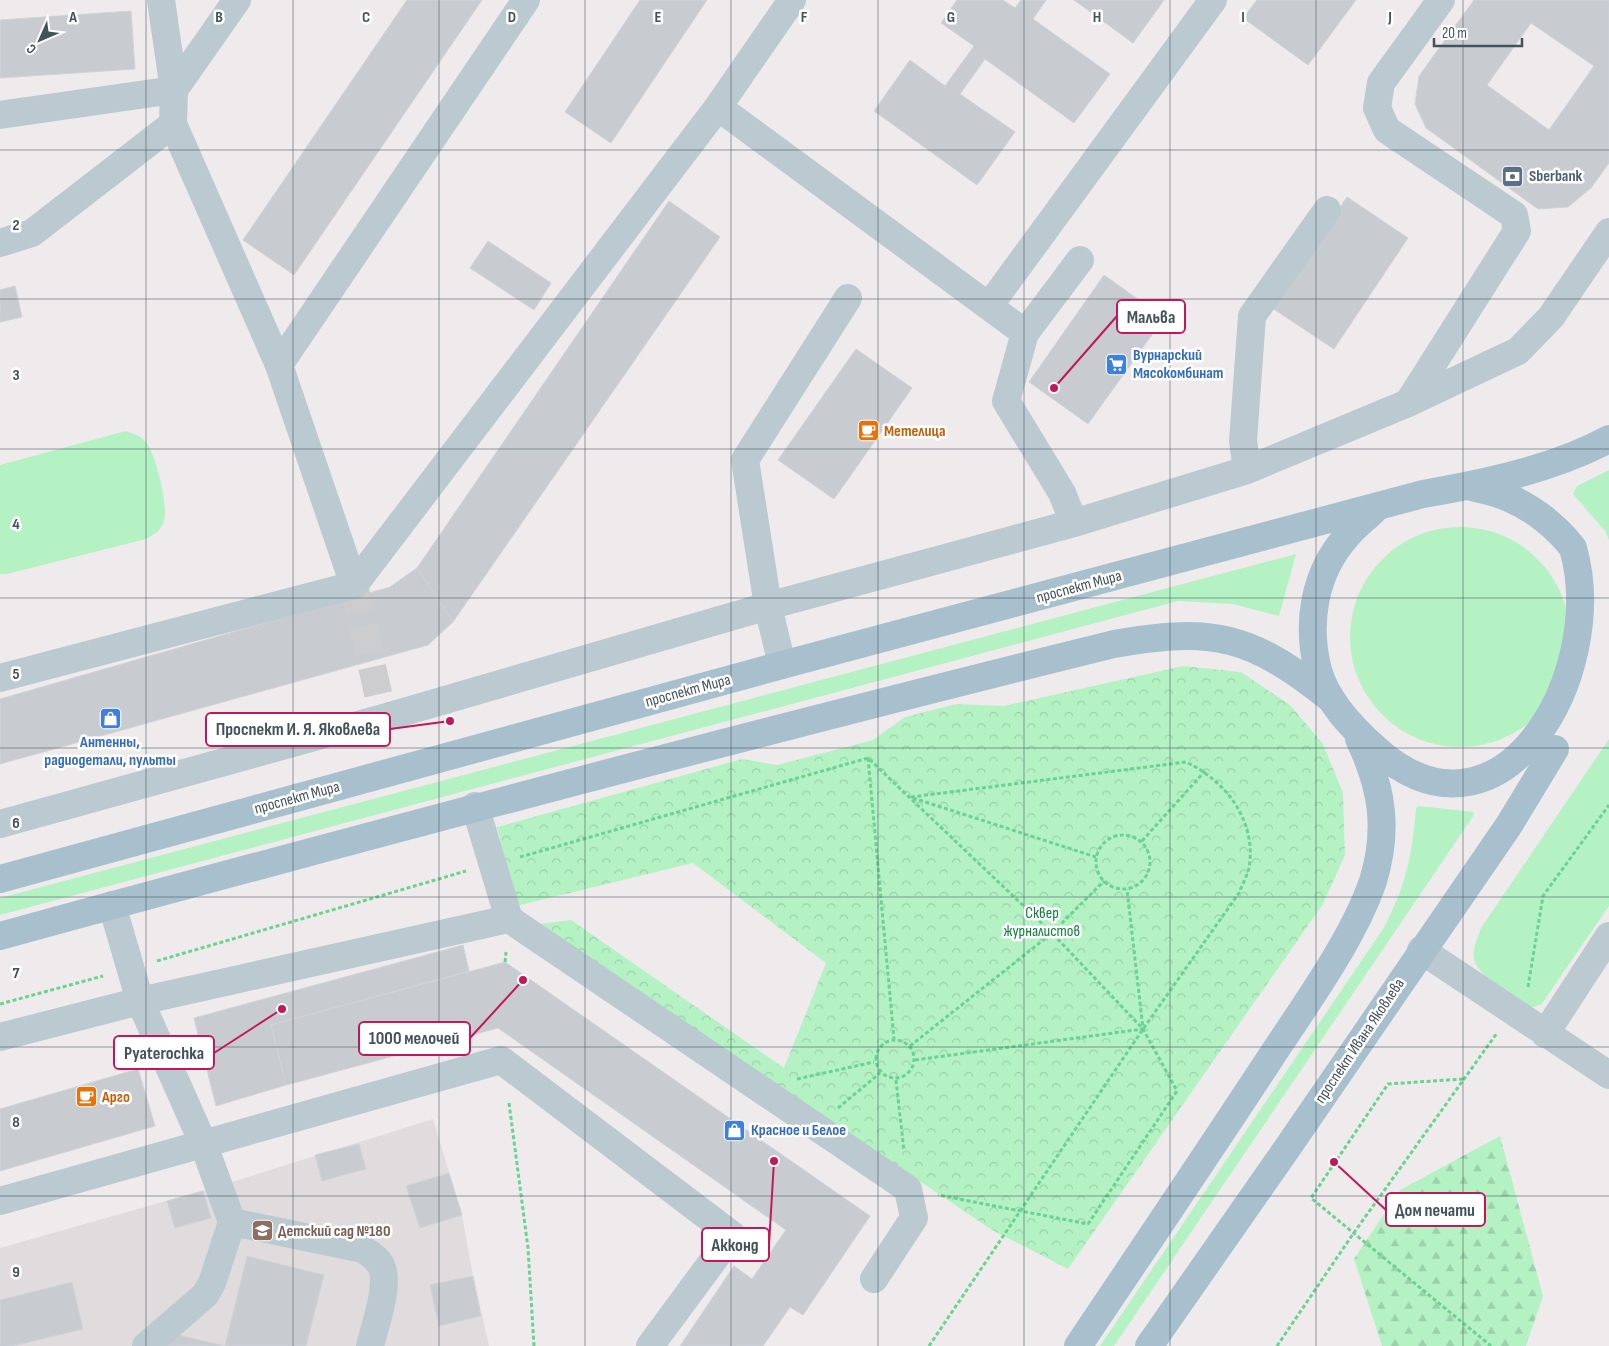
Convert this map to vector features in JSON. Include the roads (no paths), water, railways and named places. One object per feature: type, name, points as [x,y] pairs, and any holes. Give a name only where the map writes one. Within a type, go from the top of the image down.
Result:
[{"type":"main road","points":[[1469,486],[1543,465],[1609,439]]},
{"type":"main road","points":[[1469,486],[1510,498],[1538,515],[1563,536],[1583,561],[1598,592],[1602,618]]},
{"type":"main road","name":"проспект Мира","points":[[0,879],[782,665],[1424,494],[1469,486]]},
{"type":"main road","points":[[1078,1346],[1316,988],[1354,924],[1372,881],[1381,842],[1382,802],[1372,766],[1355,731],[1332,700],[1319,673],[1312,638],[1314,604],[1325,569],[1347,536],[1377,508]]},
{"type":"main road","points":[[0,936],[476,806],[835,712],[1114,644],[1158,636],[1201,635],[1232,640],[1264,652],[1297,672],[1332,700]]},
{"type":"main road","name":"проспект Ивана Яковлева","points":[[1149,1346],[1509,825],[1572,722],[1539,758],[1510,774],[1479,782],[1440,782],[1408,772],[1382,754],[1355,731]]},
{"type":"lane","points":[[162,0],[174,90],[173,124],[279,365],[354,585]]},
{"type":"lane","points":[[0,115],[174,90],[237,0]]},
{"type":"lane","points":[[279,365],[526,0]]},
{"type":"lane","points":[[0,678],[354,585],[718,107],[792,0]]},
{"type":"lane","points":[[989,306],[1213,0]]},
{"type":"lane","points":[[1408,403],[1517,231],[1514,215],[1387,130],[1377,108],[1381,83],[1441,0]]},
{"type":"lane","points":[[718,107],[1025,332]]},
{"type":"lane","points":[[0,244],[32,233],[173,124]]},
{"type":"lane","points":[[1247,470],[1243,442],[1252,316],[1327,210]]},
{"type":"lane","points":[[0,824],[382,712],[1074,523],[1247,470],[1408,403],[1518,351],[1552,317],[1609,232]]},
{"type":"lane","points":[[1074,523],[1062,493],[1006,401],[1025,332],[1080,260]]},
{"type":"lane","points":[[782,665],[768,606],[744,460],[848,298]]},
{"type":"lane","points":[[476,806],[508,919],[758,1088],[818,1126],[908,1189],[914,1218],[874,1279]]},
{"type":"lane","points":[[112,905],[140,1001],[203,1143],[232,1222],[212,1283],[205,1295],[146,1346]]},
{"type":"lane","points":[[0,1037],[140,1001],[508,919]]},
{"type":"lane","points":[[1545,1034],[1609,936]]},
{"type":"lane","points":[[1421,950],[1609,1075]]},
{"type":"lane","points":[[0,1201],[501,1060],[732,1235],[650,1346]]},
{"type":"lane","points":[[232,1222],[363,1249],[373,1256],[382,1266],[385,1283],[370,1346]]},
{"type":"tunnel","points":[[354,585],[381,707]]},
{"type":"place","name":"Sberbank","points":[[1513,176]]},
{"type":"place","name":"Вурнарский Мясокомбинат","points":[[1117,364]]},
{"type":"place","name":"Мальва","points":[[1054,388]]},
{"type":"place","name":"Метелица","points":[[868,431]]},
{"type":"place","name":"Антенны, радиодетали, пульты","points":[[110,718]]},
{"type":"place","name":"Проспект И. Я. Яковлева","points":[[450,721]]},
{"type":"place","name":"1000 мелочей","points":[[523,980]]},
{"type":"place","name":"Pyaterochka","points":[[282,1009]]},
{"type":"place","name":"Арго","points":[[86,1097]]},
{"type":"place","name":"Красное и Белое","points":[[735,1130]]},
{"type":"place","name":"Акконд","points":[[774,1161]]},
{"type":"place","name":"Дом печати","points":[[1334,1162]]},
{"type":"place","name":"Детский сад №180","points":[[262,1231]]},
{"type":"park label","name":"Сквер журналистов","points":[[1042,922]]}]
